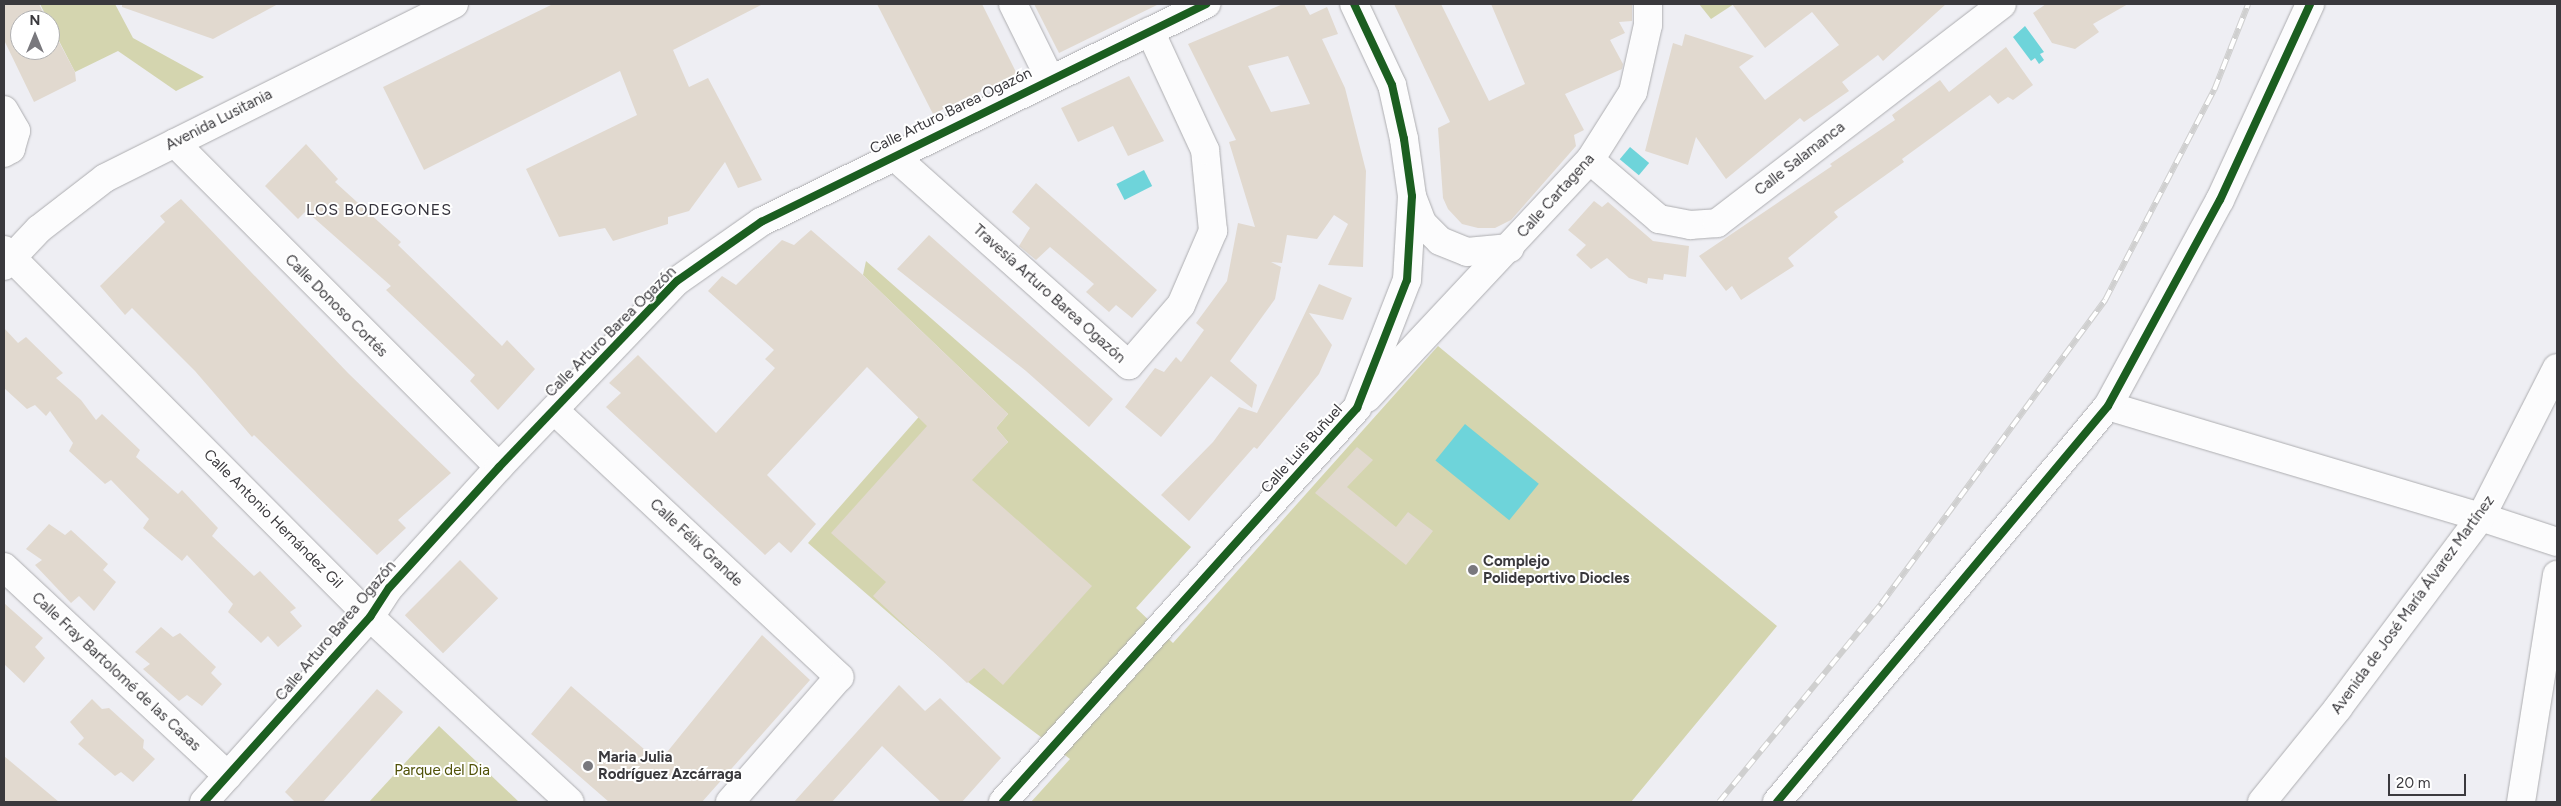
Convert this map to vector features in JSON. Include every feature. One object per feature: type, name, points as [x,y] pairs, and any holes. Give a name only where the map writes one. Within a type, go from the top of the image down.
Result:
[{"type":"street","name":"Avenida Lusitania","points":[[6,258],[38,229],[105,178],[454,4]]},
{"type":"street","points":[[1013,4],[1050,79]]},
{"type":"street","name":"Calle Arturo Barea Ogazón","points":[[204,802],[370,617],[389,588],[498,467],[677,281],[761,222],[893,155],[1206,4]]},
{"type":"street","name":"Calle Luis Buñuel","points":[[1003,802],[1357,408],[1407,280],[1412,196],[1404,139],[1392,85],[1354,4]]},
{"type":"street","name":"Calle Cartagena","points":[[1357,408],[1510,248],[1590,160],[1633,92],[1648,25],[1648,4]]},
{"type":"street","name":"Calle Salamanca","points":[[1590,160],[1659,219],[1690,225],[1717,223],[2002,4]]},
{"type":"street","points":[[1777,802],[2108,406],[2220,200],[2310,4]]},
{"type":"street","name":"Travesía Arturo Barea Ogazón","points":[[893,155],[1129,365],[1181,305],[1214,231],[1205,150],[1150,31]]},
{"type":"street","points":[[4,110],[16,132],[11,149],[4,153]]},
{"type":"street","name":"Calle Donoso Cortés","points":[[175,143],[498,467]]},
{"type":"street","name":"Calle Cartagena","points":[[1412,196],[1422,223],[1440,240],[1468,252],[1510,248]]},
{"type":"street","name":"Calle Antonio Hernández Gil","points":[[6,258],[370,617],[570,802]]},
{"type":"street","name":"Avenida de José María Álvarez Martínez","points":[[2262,802],[2338,708],[2481,517],[2557,368]]},
{"type":"street","points":[[2108,406],[2481,517],[2557,542]]},
{"type":"street","name":"Calle Félix Grande","points":[[554,410],[839,677],[730,802]]},
{"type":"street","name":"Calle Fray Bartolomé de las Casas","points":[[4,567],[228,776]]},
{"type":"street","points":[[2521,802],[2557,575]]},
{"type":"green space","points":[[40,4],[115,4],[133,38],[204,77],[176,91],[118,51],[75,72],[60,43],[60,10],[43,10]]},
{"type":"green space","points":[[1699,4],[1734,4],[1711,19]]},
{"type":"green space","name":"Complejo Polideportivo Diocles","points":[[866,261],[1191,547],[1136,608],[1173,643],[1438,346],[1777,626],[1631,802],[1031,802],[1070,759],[968,682],[808,543],[924,411],[983,466],[1008,442],[996,428],[1008,414],[863,275]]},
{"type":"green space","name":"Parque del Dia","points":[[439,726],[519,802],[369,802]]},
{"type":"water","points":[[2025,26],[2044,52],[2040,54],[2044,60],[2039,64],[2035,58],[2031,61],[2013,37]]},
{"type":"water","points":[[1630,147],[1649,163],[1639,175],[1620,159]]},
{"type":"water","points":[[1144,170],[1152,186],[1125,200],[1116,184]]},
{"type":"water","points":[[1465,424],[1539,484],[1509,520],[1435,461]]},
{"type":"building","points":[[4,4],[39,4],[42,10],[10,10],[10,52],[4,40]]},
{"type":"building","points":[[122,4],[278,4],[213,39],[122,7]]},
{"type":"building","points":[[553,4],[763,4],[673,50],[689,87],[708,78],[762,180],[738,188],[725,162],[689,211],[668,217],[668,224],[613,241],[605,228],[559,237],[526,169],[637,115],[620,71],[424,170],[383,87]]},
{"type":"building","points":[[877,4],[982,4],[1017,74],[933,114]]},
{"type":"building","points":[[1034,4],[1159,4],[1059,53]]},
{"type":"building","points":[[1283,4],[1304,4],[1310,15],[1327,7],[1338,34],[1322,39],[1345,88],[1366,171],[1363,267],[1328,265],[1348,224],[1334,215],[1317,239],[1287,235],[1282,263],[1271,262],[1281,267],[1275,299],[1230,361],[1257,385],[1252,408],[1211,376],[1161,437],[1125,407],[1155,368],[1164,372],[1176,357],[1181,362],[1204,330],[1196,323],[1227,281],[1238,223],[1255,227],[1229,142],[1236,140],[1188,44]],"holes":[[[1288,56],[1310,104],[1271,112],[1248,66]]]},
{"type":"building","points":[[1394,4],[1441,4],[1489,101],[1525,84],[1491,4],[1632,4],[1632,21],[1619,22],[1625,33],[1610,40],[1623,64],[1622,69],[1565,94],[1584,130],[1574,135],[1576,146],[1511,220],[1495,228],[1478,228],[1462,224],[1448,209],[1443,198],[1438,128],[1450,122]]},
{"type":"building","points":[[1732,4],[1946,4],[1883,61],[1878,55],[1842,82],[1849,91],[1804,122],[1800,118],[1726,179],[1696,137],[1688,165],[1645,151],[1673,43],[1682,46],[1685,34],[1754,56],[1739,67],[1765,100],[1839,45],[1812,12],[1765,48]]},
{"type":"building","points":[[2046,4],[2128,4],[2093,24],[2099,32],[2075,49],[2052,43],[2033,13]]},
{"type":"building","points":[[60,44],[75,72],[76,81],[34,102],[14,60],[60,60]]},
{"type":"building","points":[[2006,47],[2033,85],[2013,100],[2008,97],[1998,104],[1990,95],[1902,159],[1904,162],[1834,212],[1838,217],[1788,258],[1794,266],[1741,300],[1732,286],[1726,291],[1699,256],[1832,166],[1830,164],[1895,120],[1892,115],[1940,80],[1949,92]]},
{"type":"building","points":[[1129,76],[1164,141],[1128,156],[1113,126],[1078,142],[1061,108]]},
{"type":"building","points":[[306,144],[338,179],[335,182],[401,242],[398,245],[502,346],[507,340],[535,369],[498,410],[470,381],[475,375],[386,290],[391,286],[306,211],[298,219],[265,186]]},
{"type":"building","points":[[1036,183],[1157,290],[1132,318],[1116,305],[1109,312],[1086,292],[1094,284],[1050,247],[1036,260],[1019,246],[1030,228],[1012,212]]},
{"type":"building","points":[[181,199],[348,373],[451,473],[398,520],[406,528],[377,555],[254,435],[252,437],[195,371],[132,308],[125,315],[100,286],[165,222],[160,216]]},
{"type":"building","points":[[1594,201],[1602,207],[1608,202],[1653,241],[1689,246],[1686,277],[1664,274],[1663,280],[1648,278],[1647,284],[1629,278],[1607,258],[1591,269],[1576,255],[1586,245],[1568,230]]},
{"type":"building","points":[[811,230],[863,275],[1008,414],[996,428],[1008,442],[972,480],[1092,586],[1003,685],[984,668],[967,683],[873,596],[886,582],[831,533],[927,426],[867,367],[767,475],[816,524],[791,553],[779,542],[765,555],[606,407],[621,393],[609,383],[638,355],[716,433],[775,368],[765,359],[774,350],[708,291],[722,276],[736,285],[782,240],[794,245]]},
{"type":"building","points":[[929,235],[1113,399],[1089,427],[1026,371],[897,269]]},
{"type":"building","points":[[1319,284],[1352,298],[1343,320],[1309,313],[1332,345],[1319,374],[1257,449],[1254,447],[1189,521],[1161,495],[1213,442],[1239,407],[1257,413]]},
{"type":"building","points":[[4,328],[18,343],[26,337],[63,373],[56,378],[81,400],[96,420],[102,414],[140,450],[136,457],[178,494],[182,490],[218,528],[212,536],[254,576],[260,571],[296,608],[290,612],[302,626],[278,647],[268,636],[261,643],[228,612],[233,604],[187,555],[182,561],[143,528],[149,519],[111,480],[105,484],[69,451],[73,443],[50,411],[46,416],[35,405],[27,409],[4,388]]},
{"type":"building","points":[[1357,447],[1373,460],[1347,487],[1396,527],[1408,512],[1433,531],[1406,565],[1315,493]]},
{"type":"building","points":[[49,524],[65,535],[71,530],[108,564],[103,570],[116,582],[94,611],[79,596],[71,603],[35,565],[42,560],[26,549]]},
{"type":"building","points":[[460,560],[498,598],[443,653],[405,615]]},
{"type":"building","points":[[4,603],[43,638],[35,647],[45,658],[24,683],[4,664]]},
{"type":"building","points":[[161,627],[173,637],[180,633],[216,667],[211,673],[222,684],[202,706],[187,695],[179,701],[143,669],[150,664],[135,652]]},
{"type":"building","points":[[762,635],[810,680],[702,802],[609,802],[531,734],[571,686],[659,762]]},
{"type":"building","points":[[899,685],[925,711],[940,698],[1001,758],[962,802],[941,802],[882,746],[832,802],[794,802]]},
{"type":"building","points":[[377,689],[403,712],[323,802],[295,802],[285,792]]},
{"type":"building","points":[[92,699],[102,709],[109,708],[144,740],[143,748],[155,759],[133,782],[121,772],[115,776],[78,744],[84,738],[70,722]]},
{"type":"building","points":[[4,756],[59,802],[4,802]]},
{"type":"railway","points":[[1719,802],[1881,604],[2105,300],[2214,90],[2248,4]]},
{"type":"cycle path","points":[[204,802],[370,617],[389,588],[499,467],[677,281],[761,222],[1206,4]]},
{"type":"cycle path","points":[[1003,802],[1357,408],[1407,280],[1412,196],[1404,139],[1392,85],[1354,4]]},
{"type":"cycle path","points":[[1777,802],[2108,406],[2220,200],[2310,4]]},
{"type":"place","name":"Complejo Polideportivo Diocles","points":[[1473,570]]},
{"type":"place","name":"Maria Julia Rodríguez Azcárraga","points":[[588,766]]},
{"type":"district","name":"LOS BODEGONES","points":[[379,210]]}]
